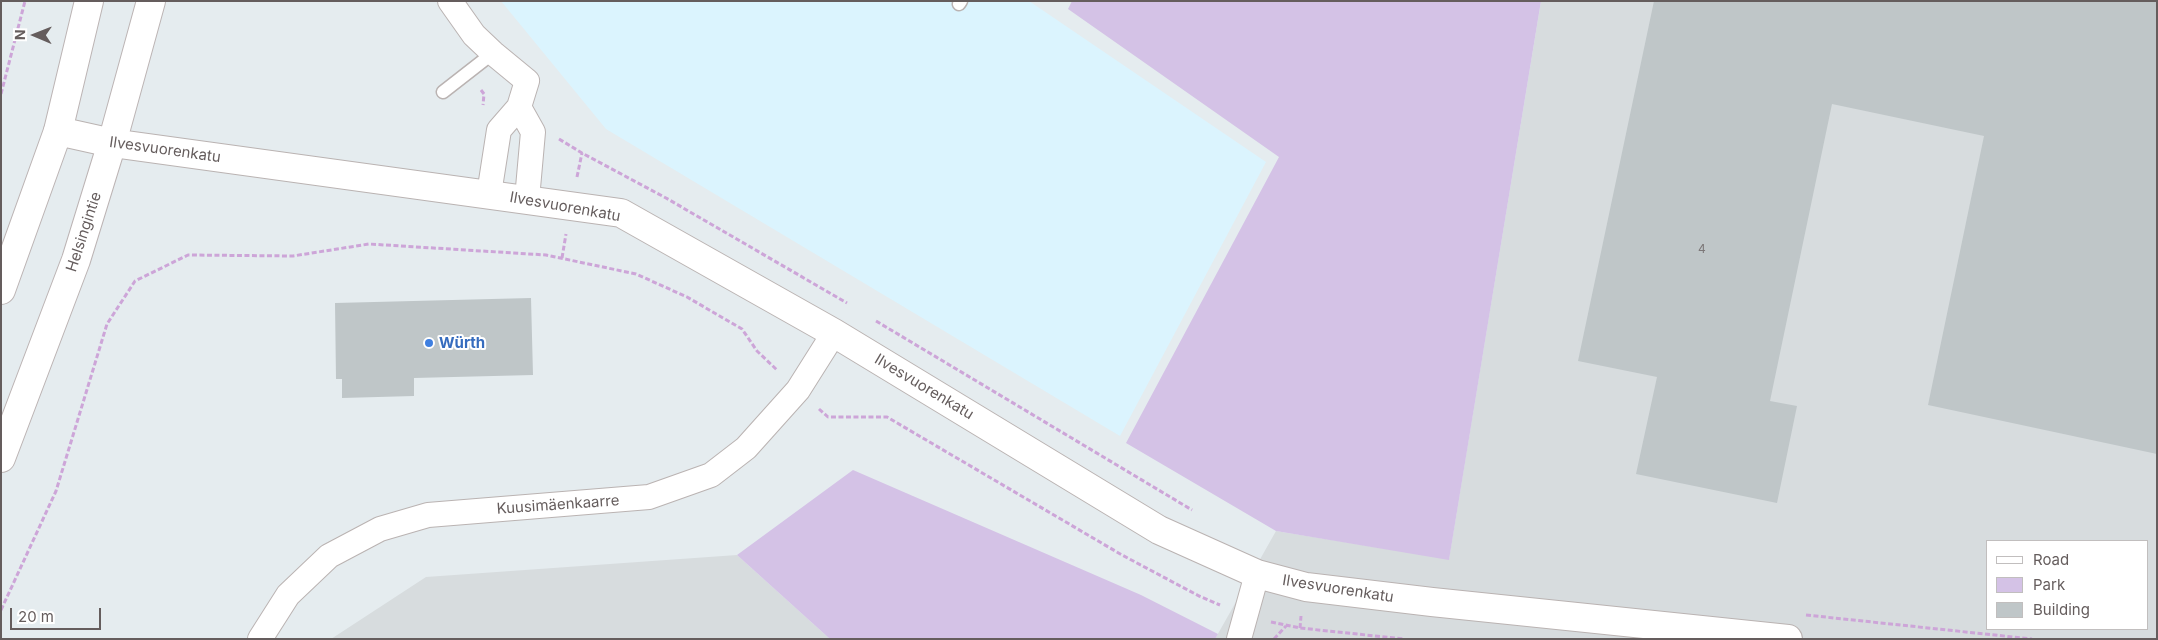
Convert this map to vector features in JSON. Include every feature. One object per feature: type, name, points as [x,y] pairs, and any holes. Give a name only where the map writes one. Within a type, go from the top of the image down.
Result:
[{"type":"street","points":[[1,290],[58,131],[89,1]]},
{"type":"street","name":"Helsingintie","points":[[1,458],[76,260],[112,143],[151,1]]},
{"type":"street","points":[[450,1],[474,35],[493,54],[527,81],[519,107],[499,130],[489,194]]},
{"type":"street","points":[[519,107],[533,132],[527,199]]},
{"type":"street","name":"Ilvesvuorenkatu","points":[[58,131],[112,143],[621,213],[834,333],[1159,530],[1257,574],[1306,586],[1432,602],[1788,639]]},
{"type":"street","name":"Kuusimäenkaarre","points":[[260,639],[288,595],[329,556],[380,529],[428,515],[649,497],[711,475],[746,448],[798,390],[834,333]]},
{"type":"street","points":[[1239,639],[1247,616],[1257,574]]},
{"type":"lane","points":[[443,92],[493,54]]},
{"type":"path","points":[[1,94],[25,1]]},
{"type":"path","points":[[470,71],[484,94],[481,127],[499,130]]},
{"type":"path","points":[[533,132],[559,139],[666,198],[854,308]]},
{"type":"path","points":[[1,610],[56,491],[108,324],[135,281],[188,255],[294,256],[369,244],[546,255],[636,274],[687,297],[742,329],[757,351],[828,417],[887,417],[1122,555],[1199,596],[1247,616],[1286,626],[1404,639]]},
{"type":"path","points":[[872,318],[1196,512]]},
{"type":"path","points":[[1803,615],[2032,639]]},
{"type":"path","points":[[1274,639],[1286,626]]},
{"type":"shaded area","points":[[501,1],[1029,1],[1266,162],[1120,436],[606,129]]},
{"type":"shaded area","points":[[1541,1],[2157,1],[2157,639],[1215,639],[1276,531],[1449,559]]},
{"type":"shaded area","points":[[737,555],[830,639],[331,639],[426,577]]},
{"type":"green space","points":[[1072,1],[1541,1],[1449,560],[1276,531],[1126,443],[1279,157],[1068,9]]},
{"type":"green space","points":[[853,470],[1141,595],[1218,634],[1215,639],[830,639],[737,555]]},
{"type":"building","points":[[1654,1],[2157,1],[2157,454],[1928,405],[1984,136],[1832,104],[1770,401],[1797,406],[1777,503],[1636,474],[1657,377],[1578,361]]},
{"type":"building","points":[[531,298],[533,375],[414,378],[414,396],[342,398],[342,379],[336,379],[335,303]]},
{"type":"place","name":"Würth","points":[[429,343]]}]
